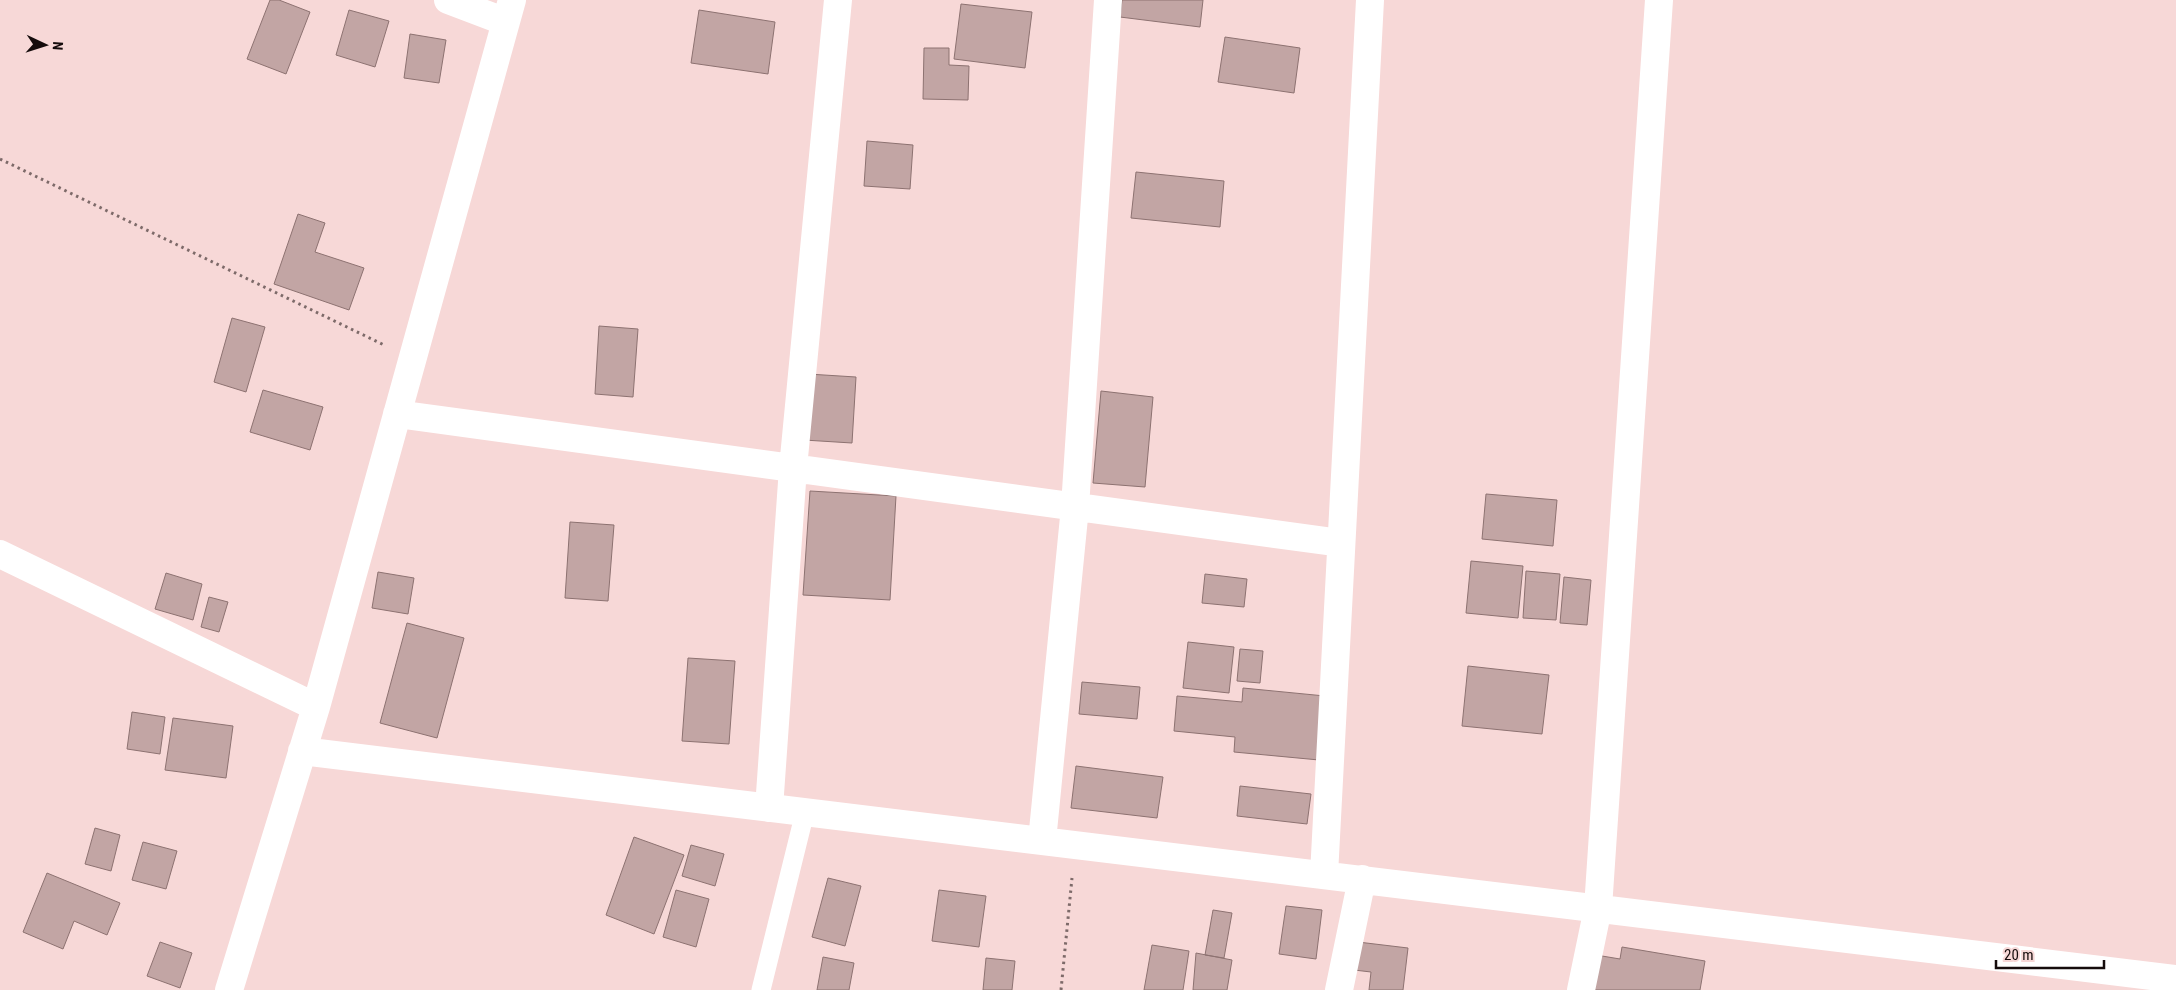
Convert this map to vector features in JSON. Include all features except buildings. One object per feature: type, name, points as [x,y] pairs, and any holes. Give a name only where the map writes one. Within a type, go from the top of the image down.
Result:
[{"type":"street","points":[[229,990],[316,707],[509,11],[448,0]]},
{"type":"street","points":[[769,808],[793,468],[838,0]]},
{"type":"street","points":[[1042,841],[1075,508],[1108,0]]},
{"type":"street","points":[[1324,875],[1370,0]]},
{"type":"street","points":[[1581,990],[1598,908],[1659,0]]},
{"type":"street","points":[[397,414],[1342,543]]},
{"type":"street","points":[[0,554],[316,707]]},
{"type":"street","points":[[302,751],[2176,979]]},
{"type":"street","points":[[1339,990],[1362,879]]},
{"type":"lane","points":[[761,990],[805,812]]},
{"type":"path","points":[[0,159],[413,359]]},
{"type":"path","points":[[1060,990],[1075,845]]}]
